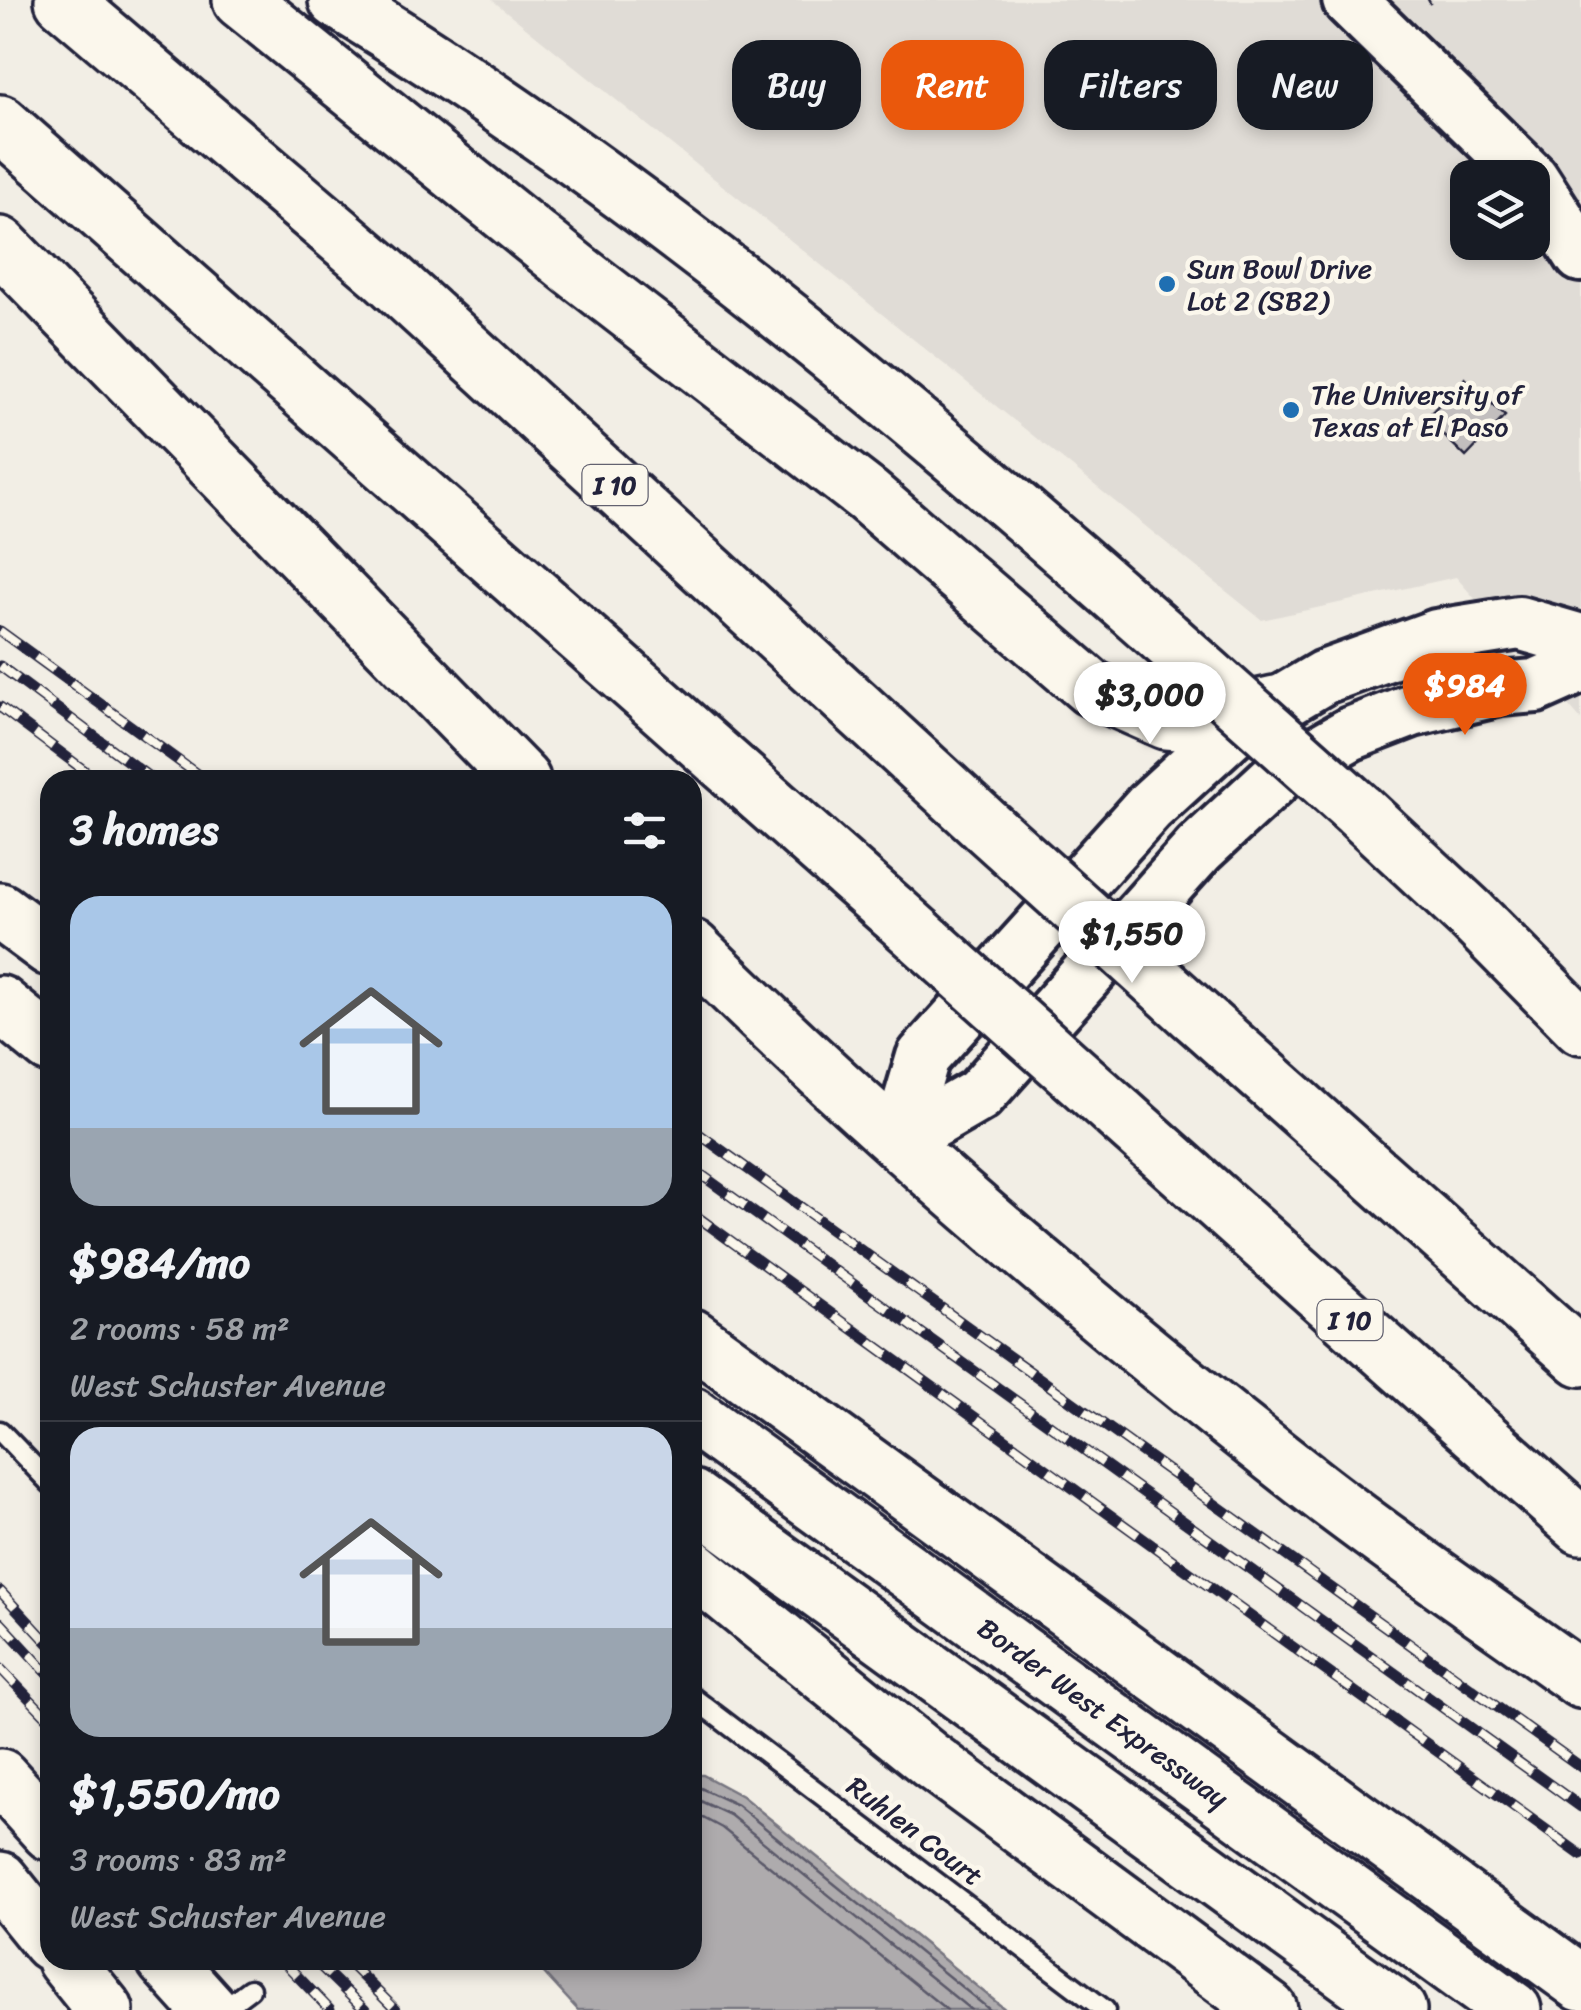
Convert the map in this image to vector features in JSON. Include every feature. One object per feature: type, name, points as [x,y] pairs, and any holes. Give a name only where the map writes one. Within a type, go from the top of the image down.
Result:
[{"type":"main road","name":"I 10","points":[[62,0],[382,271],[1193,1014],[1581,1358]]},
{"type":"main road","points":[[241,0],[574,269],[868,496],[1092,688],[1166,722],[1190,723],[1275,704]]},
{"type":"main road","points":[[1350,0],[1514,160]]},
{"type":"main road","points":[[354,7],[464,78],[695,248],[930,434],[1358,810],[1472,916],[1581,1026]]},
{"type":"main road","name":"I 10","points":[[0,122],[1581,1526]]},
{"type":"main road","points":[[1550,206],[1581,255]]},
{"type":"main road","points":[[0,245],[512,770]]},
{"type":"main road","points":[[898,1142],[923,1057],[1180,776],[1230,732],[1275,704],[1360,661],[1437,636],[1520,623],[1581,641]]},
{"type":"main road","points":[[898,1142],[979,1095],[1199,849],[1280,774],[1317,751],[1394,716],[1453,698],[1536,686],[1581,666]]},
{"type":"main road","points":[[0,898],[40,920]]},
{"type":"main road","points":[[0,911],[40,941]]},
{"type":"main road","points":[[702,957],[898,1142],[1312,1486],[1581,1680]]},
{"type":"main road","points":[[0,996],[40,1025]]},
{"type":"main road","points":[[0,1004],[40,1037]]},
{"type":"main road","points":[[702,1344],[1581,1982]]},
{"type":"main road","name":"Border West Expressway","points":[[702,1422],[1513,2010]]},
{"type":"main road","points":[[702,1505],[1398,2010]]},
{"type":"main road","points":[[702,1575],[930,1760],[1270,2010]]},
{"type":"main road","points":[[0,1777],[40,1821]]},
{"type":"main road","points":[[0,1880],[40,1930]]},
{"type":"main road","points":[[73,1970],[105,2010]]},
{"type":"main road","points":[[181,1970],[230,2000]]},
{"type":"lane","points":[[0,1430],[40,1473]]},
{"type":"lane","name":"Ruhlen Court","points":[[702,1705],[1105,2010]]},
{"type":"lane","points":[[222,2010],[230,2000]]},
{"type":"shaded area","name":"The University of Texas at El Paso","points":[[492,0],[1581,0],[1581,720],[1456,577],[1262,620]]},
{"type":"water","points":[[703,1775],[742,1796],[1006,2010],[578,2010],[541,1970],[702,1970]]},
{"type":"building","points":[[1465,378],[1505,416],[1466,457],[1426,418]]},
{"type":"railway","points":[[0,631],[191,770]]},
{"type":"railway","points":[[0,666],[140,770]]},
{"type":"railway","points":[[0,707],[84,770]]},
{"type":"railway","points":[[702,1136],[1581,1767]]},
{"type":"railway","points":[[702,1175],[1581,1807]]},
{"type":"railway","points":[[702,1220],[1581,1855]]},
{"type":"railway","points":[[0,1591],[40,1634]]},
{"type":"railway","points":[[0,1622],[40,1665]]},
{"type":"railway","points":[[0,1668],[40,1710]]},
{"type":"railway","points":[[292,1970],[330,2010]]},
{"type":"railway","points":[[324,1970],[365,2010]]},
{"type":"railway","points":[[356,1970],[396,2010]]},
{"type":"place","name":"Sun Bowl Drive Lot 2 (SB2)","points":[[1167,284]]},
{"type":"place","name":"The University of Texas at El Paso","points":[[1291,410]]}]
